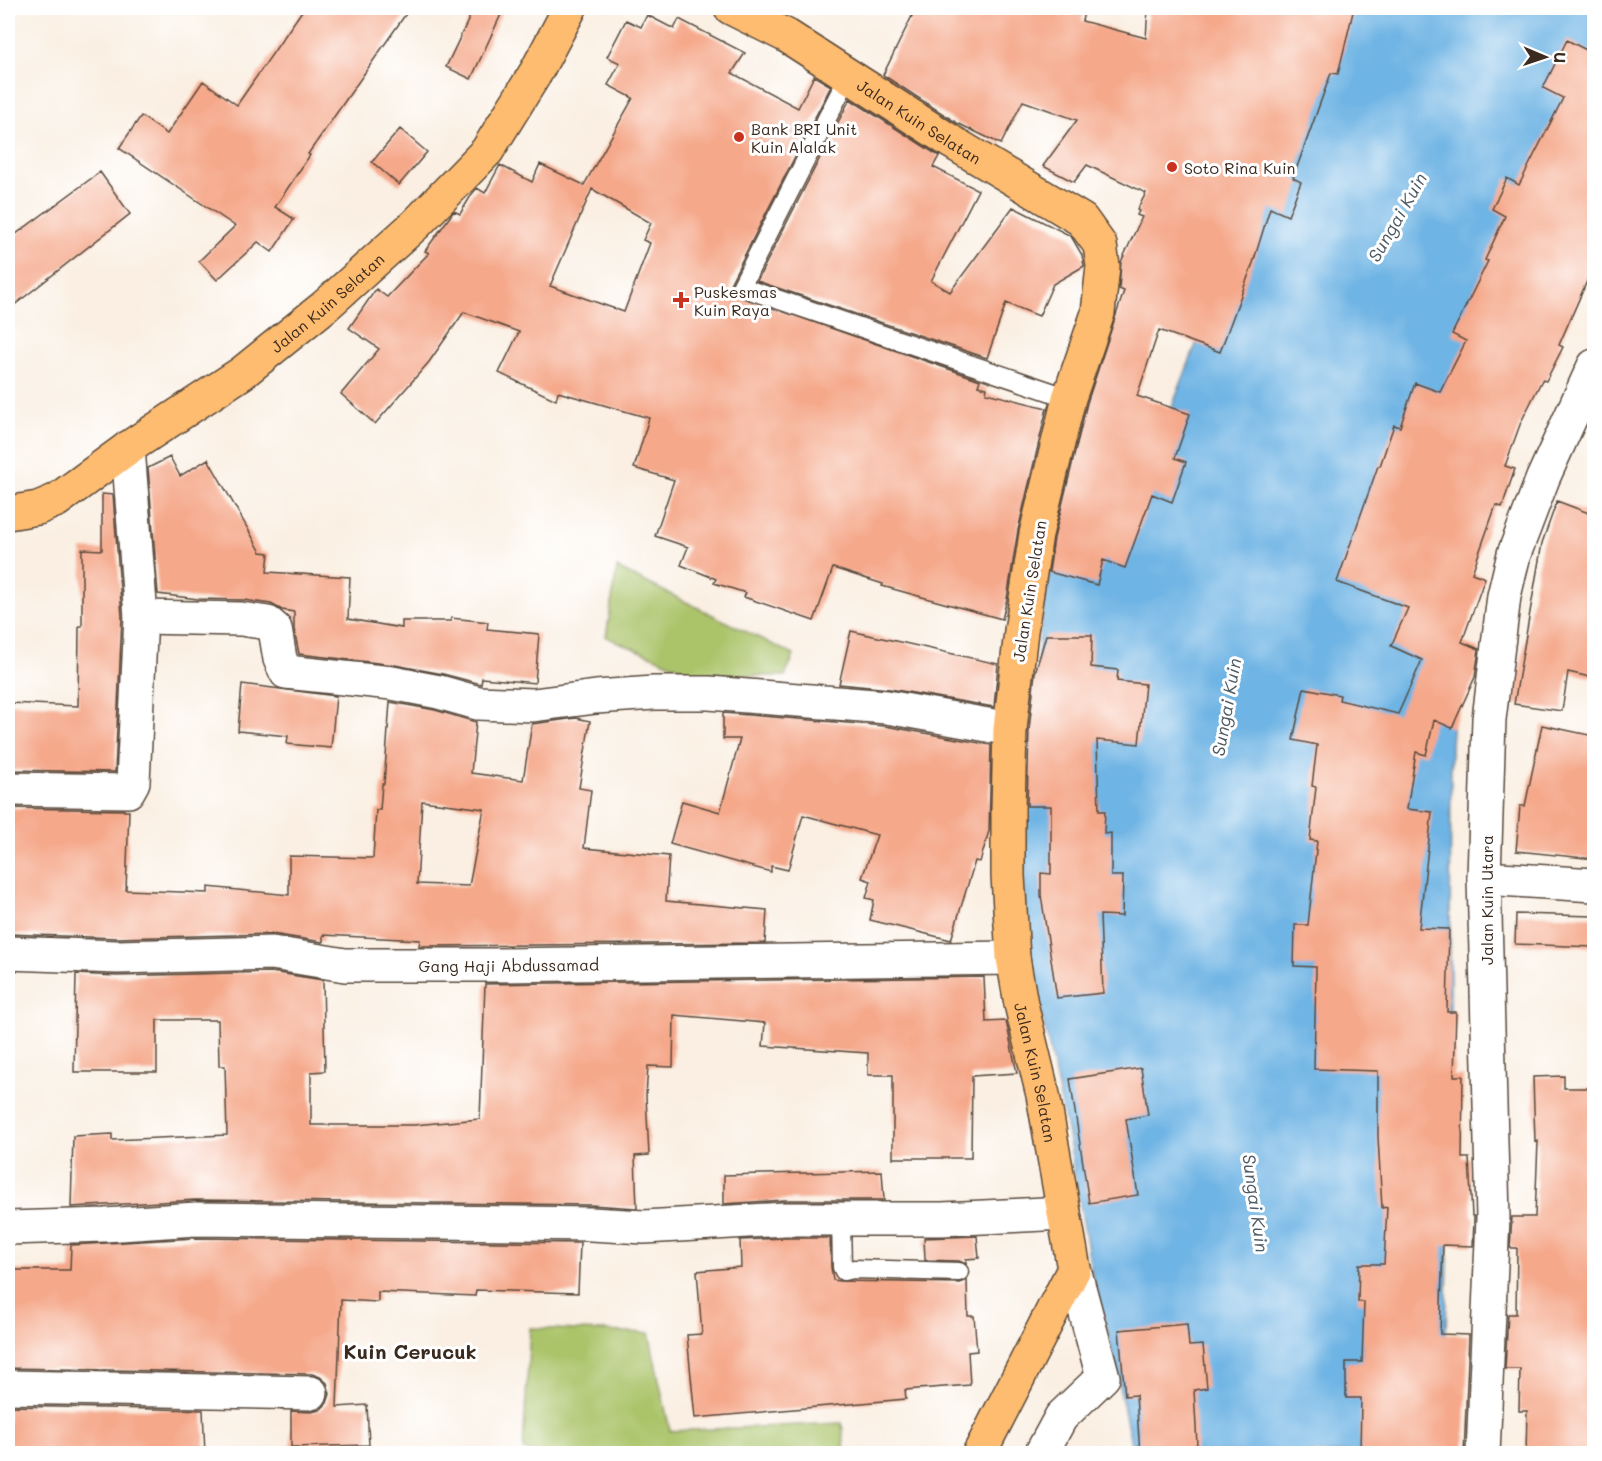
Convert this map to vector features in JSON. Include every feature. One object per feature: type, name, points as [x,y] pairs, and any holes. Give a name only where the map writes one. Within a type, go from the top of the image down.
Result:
[{"type":"main road","name":"Jalan Kuin Selatan","points":[[8,513],[38,508],[57,500],[128,448],[242,373],[324,307],[416,224],[487,151],[536,72],[570,8]]},
{"type":"main road","name":"Jalan Kuin Selatan","points":[[731,8],[787,36],[950,141],[1082,220],[1100,245],[1103,266],[1098,313],[1069,398],[1036,534],[1021,632],[1010,729],[1008,876],[1013,958],[1021,1004],[1043,1095],[1074,1269]]},
{"type":"main road","points":[[979,1454],[1074,1269]]},
{"type":"street","name":"Jalan Kuin Utara","points":[[1483,1454],[1493,1217],[1484,878],[1488,719],[1504,596],[1514,554],[1539,489],[1588,398],[1594,366]]},
{"type":"street","points":[[8,789],[128,791],[133,782],[141,617],[128,448]]},
{"type":"street","points":[[141,617],[241,619],[268,623],[274,629],[280,659],[286,672],[291,674],[392,683],[440,692],[478,703],[533,705],[654,693],[710,693],[887,707],[1010,729]]},
{"type":"street","points":[[1484,878],[1594,885]]},
{"type":"street","name":"Gang Haji Abdussamad","points":[[8,953],[117,957],[272,953],[345,965],[492,966],[1013,958]]},
{"type":"street","points":[[8,1228],[196,1219],[591,1224],[645,1227],[785,1219],[942,1219],[1064,1213]]},
{"type":"street","name":"Jalan Kuin Selatan","points":[[1041,1454],[1061,1417],[1103,1377],[1074,1269]]},
{"type":"street","points":[[8,1387],[311,1393]]},
{"type":"lane","points":[[849,75],[741,287],[1069,398]]},
{"type":"lane","points":[[841,1220],[844,1271],[854,1269],[959,1272]]},
{"type":"green space","points":[[617,568],[794,655],[785,676],[698,675],[606,637]]},
{"type":"green space","points":[[530,1328],[649,1333],[670,1431],[842,1423],[845,1453],[539,1454],[523,1450]]},
{"type":"water","name":"Sungai Kuin","points":[[1268,8],[1594,8],[1594,219],[1558,295],[1470,500],[1451,744],[1449,1214],[1443,1453],[1133,1453],[1107,1328],[1092,1273],[1068,1135],[1023,926],[1029,753],[1040,633],[1062,492],[1098,395],[1170,412],[1197,342],[1129,314]]},
{"type":"building","points":[[304,8],[410,8],[308,154],[310,155],[275,207],[294,219],[272,252],[258,242],[217,280],[199,261],[235,226],[119,148],[141,116],[167,134],[203,81],[237,105]]},
{"type":"building","points":[[474,8],[504,8],[471,79],[446,67]]},
{"type":"building","points":[[916,8],[1085,8],[1082,21],[1146,38],[1148,8],[1354,8],[1338,74],[1331,73],[1293,178],[1301,182],[1288,216],[1270,208],[1253,263],[1220,352],[1159,330],[1137,396],[1190,414],[1175,458],[1186,462],[1172,502],[1152,494],[1125,568],[1103,560],[1097,585],[1049,572],[1054,538],[1087,403],[1124,291],[1119,289],[1121,262],[1142,217],[1137,215],[1139,211],[1137,210],[1146,193],[1087,165],[1074,182],[1043,166],[1077,120],[1023,101],[1001,144],[957,123],[883,75]]},
{"type":"building","points":[[647,15],[674,29],[679,19],[745,53],[732,73],[798,108],[814,76],[831,86],[731,282],[730,289],[733,294],[980,380],[978,386],[987,388],[986,393],[1047,408],[1018,530],[1002,619],[882,586],[883,584],[833,568],[814,621],[744,597],[746,593],[714,583],[716,579],[681,565],[688,547],[655,536],[674,480],[634,468],[649,418],[558,392],[556,400],[499,373],[519,332],[464,312],[429,362],[375,424],[341,394],[379,349],[349,328],[376,289],[387,297],[429,253],[425,251],[454,211],[460,214],[477,188],[485,193],[500,165],[532,182],[540,164],[584,185],[633,98],[608,85],[620,63],[607,57],[626,20],[641,27]],"holes":[[[592,189],[651,223],[643,240],[650,243],[624,312],[550,286]]]},
{"type":"building","points":[[1567,40],[1594,54],[1594,265],[1559,345],[1563,347],[1546,381],[1542,380],[1521,422],[1505,466],[1515,469],[1502,507],[1496,505],[1472,573],[1485,578],[1462,642],[1479,649],[1475,677],[1452,728],[1434,720],[1426,755],[1416,752],[1407,809],[1432,812],[1419,928],[1449,929],[1447,1012],[1456,1012],[1454,1076],[1463,1076],[1462,1158],[1469,1158],[1472,1216],[1474,1216],[1473,1246],[1443,1245],[1440,1334],[1469,1335],[1464,1454],[1360,1454],[1361,1398],[1346,1398],[1346,1362],[1362,1362],[1364,1302],[1358,1302],[1359,1264],[1384,1264],[1387,1207],[1382,1208],[1378,1137],[1378,1071],[1314,1069],[1316,967],[1294,966],[1295,925],[1308,925],[1317,841],[1310,840],[1316,787],[1312,786],[1317,745],[1293,740],[1304,688],[1340,695],[1339,700],[1398,714],[1422,660],[1391,646],[1408,608],[1337,582],[1394,425],[1400,427],[1415,383],[1440,392],[1466,341],[1452,334],[1488,261],[1485,260],[1505,216],[1492,209],[1507,178],[1519,185],[1563,98],[1543,88]]},
{"type":"building","points":[[850,99],[939,156],[933,167],[978,190],[931,281],[950,292],[1013,207],[1071,236],[1082,255],[1084,266],[1053,284],[1039,316],[1006,303],[987,358],[757,281]]},
{"type":"building","points":[[400,129],[427,152],[399,185],[372,162]]},
{"type":"building","points":[[100,172],[130,214],[8,310],[8,240]]},
{"type":"building","points":[[170,457],[180,476],[208,459],[261,552],[269,553],[267,572],[350,577],[348,619],[402,628],[402,621],[451,621],[451,618],[488,622],[487,629],[539,634],[535,683],[482,678],[481,684],[395,665],[299,654],[294,629],[294,612],[282,610],[271,604],[244,600],[198,599],[158,594],[148,468]]},
{"type":"building","points":[[102,494],[113,495],[122,617],[115,772],[8,770],[8,703],[78,706],[79,626],[82,626],[82,549],[102,550]]},
{"type":"building","points":[[1557,501],[1594,515],[1594,678],[1568,672],[1562,711],[1514,704],[1542,543]]},
{"type":"building","points":[[851,631],[998,664],[994,707],[890,689],[839,684]]},
{"type":"building","points":[[1046,635],[1092,635],[1091,667],[1118,670],[1117,681],[1145,684],[1139,744],[1097,740],[1099,811],[1105,811],[1104,834],[1111,833],[1111,876],[1123,876],[1122,916],[1100,915],[1103,993],[1057,998],[1041,895],[1041,873],[1051,874],[1051,806],[1027,806],[1029,730],[1035,673]]},
{"type":"building","points":[[242,684],[336,696],[331,748],[287,744],[288,736],[238,731]]},
{"type":"building","points":[[390,702],[435,710],[476,722],[471,773],[523,780],[532,724],[576,718],[590,721],[579,788],[591,790],[584,848],[669,856],[666,901],[767,910],[765,943],[419,946],[420,940],[323,935],[323,942],[272,934],[117,938],[8,934],[8,808],[129,811],[126,890],[208,893],[208,887],[289,895],[289,856],[373,858],[376,810],[380,810],[382,784],[384,784]],"holes":[[[422,801],[484,809],[469,886],[417,884]]]},
{"type":"building","points":[[723,713],[885,726],[991,745],[989,831],[980,862],[975,861],[951,940],[870,920],[874,900],[866,898],[871,881],[862,878],[877,835],[803,815],[788,870],[771,866],[771,872],[670,844],[682,801],[720,812],[740,739],[723,739]]},
{"type":"building","points":[[1542,725],[1594,736],[1594,859],[1516,851],[1520,806],[1525,806]]},
{"type":"building","points":[[1516,914],[1594,916],[1594,947],[1515,944]]},
{"type":"building","points":[[271,972],[323,980],[325,1071],[311,1072],[311,1125],[414,1125],[480,1119],[485,984],[984,977],[986,1022],[1006,1021],[1017,1073],[972,1076],[971,1158],[893,1158],[893,1075],[868,1075],[868,1053],[763,1046],[765,1023],[674,1015],[673,1067],[648,1066],[646,1096],[649,1155],[635,1156],[637,1208],[591,1205],[196,1200],[71,1207],[73,1136],[112,1134],[112,1140],[227,1135],[225,1066],[219,1066],[218,1020],[157,1020],[157,1072],[74,1072],[76,974],[117,976]]},
{"type":"building","points":[[1141,1068],[1148,1115],[1126,1119],[1138,1195],[1089,1203],[1070,1079]]},
{"type":"building","points":[[1564,1076],[1564,1088],[1594,1088],[1594,1454],[1526,1454],[1527,1411],[1519,1411],[1520,1369],[1505,1369],[1508,1314],[1516,1314],[1517,1248],[1510,1248],[1512,1217],[1535,1217],[1538,1141],[1535,1142],[1533,1077]]},
{"type":"building","points":[[882,1171],[884,1200],[784,1200],[724,1204],[724,1175]]},
{"type":"building","points":[[977,1236],[979,1258],[966,1259],[966,1264],[959,1261],[925,1260],[924,1238]]},
{"type":"building","points":[[196,1238],[580,1243],[578,1293],[476,1290],[475,1296],[378,1292],[378,1302],[341,1300],[337,1407],[367,1405],[369,1445],[291,1447],[291,1411],[320,1410],[327,1403],[330,1394],[327,1383],[312,1374],[8,1368],[8,1270],[70,1270],[71,1245]]},
{"type":"building","points":[[830,1238],[833,1280],[959,1283],[967,1280],[968,1316],[974,1316],[977,1351],[968,1352],[970,1385],[905,1390],[906,1399],[695,1418],[687,1335],[702,1334],[697,1271],[741,1267],[740,1240]]},
{"type":"building","points":[[1187,1324],[1189,1346],[1203,1345],[1207,1388],[1194,1390],[1197,1445],[1195,1445],[1195,1454],[1140,1454],[1136,1395],[1125,1396],[1119,1330]]},
{"type":"building","points":[[8,1406],[203,1410],[205,1454],[8,1454]]},
{"type":"place","name":"Bank BRI Unit Kuin Alalak","points":[[739,137]]},
{"type":"place","name":"Soto Rina Kuin","points":[[1172,167]]},
{"type":"place","name":"Puskesmas Kuin Raya","points":[[681,300]]},
{"type":"district","name":"Kuin Cerucuk","points":[[410,1351]]}]
